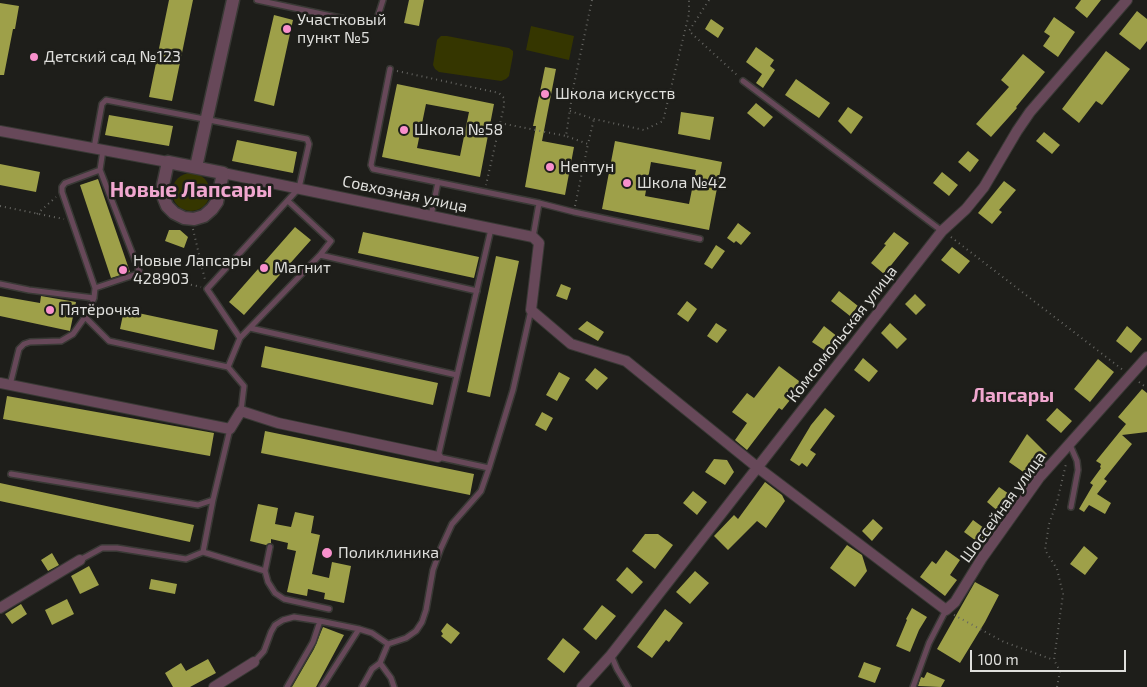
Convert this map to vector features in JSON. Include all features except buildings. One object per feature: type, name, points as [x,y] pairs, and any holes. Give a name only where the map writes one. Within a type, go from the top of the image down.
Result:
[{"type":"street","points":[[196,168],[233,0]]},
{"type":"street","name":"Комсомольская улица","points":[[582,687],[611,655],[942,231],[966,209],[978,194],[1030,112],[1127,0]]},
{"type":"street","name":"Совхозная улица","points":[[0,131],[299,188],[533,237]]},
{"type":"street","points":[[168,162],[163,196],[167,206],[174,213],[184,218],[204,216],[212,209],[216,202],[223,173]]},
{"type":"street","points":[[533,237],[538,243],[531,310],[571,344],[626,361],[757,467],[946,610]]},
{"type":"street","name":"Шоссейная улица","points":[[946,610],[955,602],[982,558],[1039,478],[1147,357]]},
{"type":"street","points":[[5,384],[230,429],[241,411],[278,423],[438,457]]},
{"type":"street","points":[[0,608],[80,560]]},
{"type":"street","points":[[214,687],[254,662]]},
{"type":"lane","points":[[257,0],[371,22],[377,18],[383,0]]},
{"type":"lane","points":[[390,69],[371,165],[374,169],[700,239]]},
{"type":"lane","points":[[742,81],[942,231]]},
{"type":"lane","points":[[96,288],[140,273],[100,170],[98,149],[102,104],[106,100],[307,139],[309,144],[299,188],[207,289],[240,338]]},
{"type":"lane","points":[[5,384],[18,349],[24,344],[30,342],[61,341],[73,334],[86,317],[96,288],[62,192],[62,187],[65,183],[100,170]]},
{"type":"lane","points":[[431,216],[438,182]]},
{"type":"lane","points":[[228,367],[240,338],[320,255],[331,241],[288,201]]},
{"type":"lane","points":[[533,237],[539,203]]},
{"type":"lane","points":[[489,468],[438,457],[491,228]]},
{"type":"lane","points":[[320,255],[477,291]]},
{"type":"lane","points":[[0,284],[29,290],[94,298]]},
{"type":"lane","points":[[362,687],[372,669],[380,663],[388,644],[406,638],[416,631],[422,622],[433,570],[441,548],[452,524],[481,490],[489,468],[514,390],[531,310]]},
{"type":"lane","points":[[86,317],[109,341],[228,367],[244,386],[241,411]]},
{"type":"lane","points":[[250,328],[457,375]]},
{"type":"lane","points":[[203,552],[230,429]]},
{"type":"lane","points":[[1070,445],[1077,461],[1078,470],[1071,507]]},
{"type":"lane","points":[[11,474],[198,505],[213,500]]},
{"type":"lane","points":[[270,547],[265,570],[268,582],[275,593],[284,599],[329,608]]},
{"type":"lane","points":[[80,560],[102,548],[117,548],[186,559],[203,552],[265,570]]},
{"type":"lane","points":[[913,687],[929,643],[946,610]]},
{"type":"lane","points":[[254,662],[264,651],[275,625],[283,620],[294,617],[359,629],[372,633],[388,644]]},
{"type":"lane","points":[[287,687],[313,642],[320,621]]},
{"type":"lane","points":[[322,687],[359,629]]},
{"type":"lane","points":[[611,655],[616,669],[628,687]]},
{"type":"lane","points":[[380,663],[391,678],[394,687]]},
{"type":"path","points":[[566,136],[592,0]]},
{"type":"path","points":[[570,110],[594,119],[644,130],[663,121],[689,14],[689,0]]},
{"type":"path","points":[[709,0],[689,31],[742,81]]},
{"type":"path","points":[[390,69],[499,93],[504,98],[484,192]]},
{"type":"path","points":[[574,212],[594,119]]},
{"type":"path","points":[[500,123],[566,136],[588,144]]},
{"type":"path","points":[[37,214],[62,192]]},
{"type":"path","points":[[0,206],[72,221]]},
{"type":"path","points":[[140,273],[207,289],[190,218]]},
{"type":"path","points":[[942,231],[1132,376]]},
{"type":"path","points":[[1057,687],[1060,671],[1054,660],[1063,594],[1058,569],[1045,550],[1049,524],[1062,484],[1070,445]]},
{"type":"path","points":[[946,610],[1004,642],[1054,660]]},
{"type":"shaded area","points":[[531,26],[574,36],[569,60],[526,50]]},
{"type":"shaded area","points":[[441,36],[509,48],[513,51],[513,55],[509,76],[501,81],[439,72],[433,65],[437,40]]},
{"type":"shaded area","points":[[191,173],[205,178],[210,192],[205,206],[191,211],[177,206],[172,192],[177,178]]},
{"type":"place","name":"Участковый пункт №5","points":[[287,29]]},
{"type":"place","name":"Детский сад №123","points":[[34,57]]},
{"type":"place","name":"Школа искусств","points":[[545,94]]},
{"type":"place","name":"Школа №58","points":[[404,130]]},
{"type":"place","name":"Нептун","points":[[550,167]]},
{"type":"place","name":"Школа №42","points":[[627,183]]},
{"type":"place","name":"Магнит","points":[[264,268]]},
{"type":"place","name":"Новые Лапсары 428903","points":[[123,270]]},
{"type":"place","name":"Пятёрочка","points":[[50,310]]},
{"type":"place","name":"Поликлиника","points":[[327,553]]},
{"type":"district","name":"Новые Лапсары","points":[[191,190]]},
{"type":"district","name":"Лапсары","points":[[1013,396]]}]
